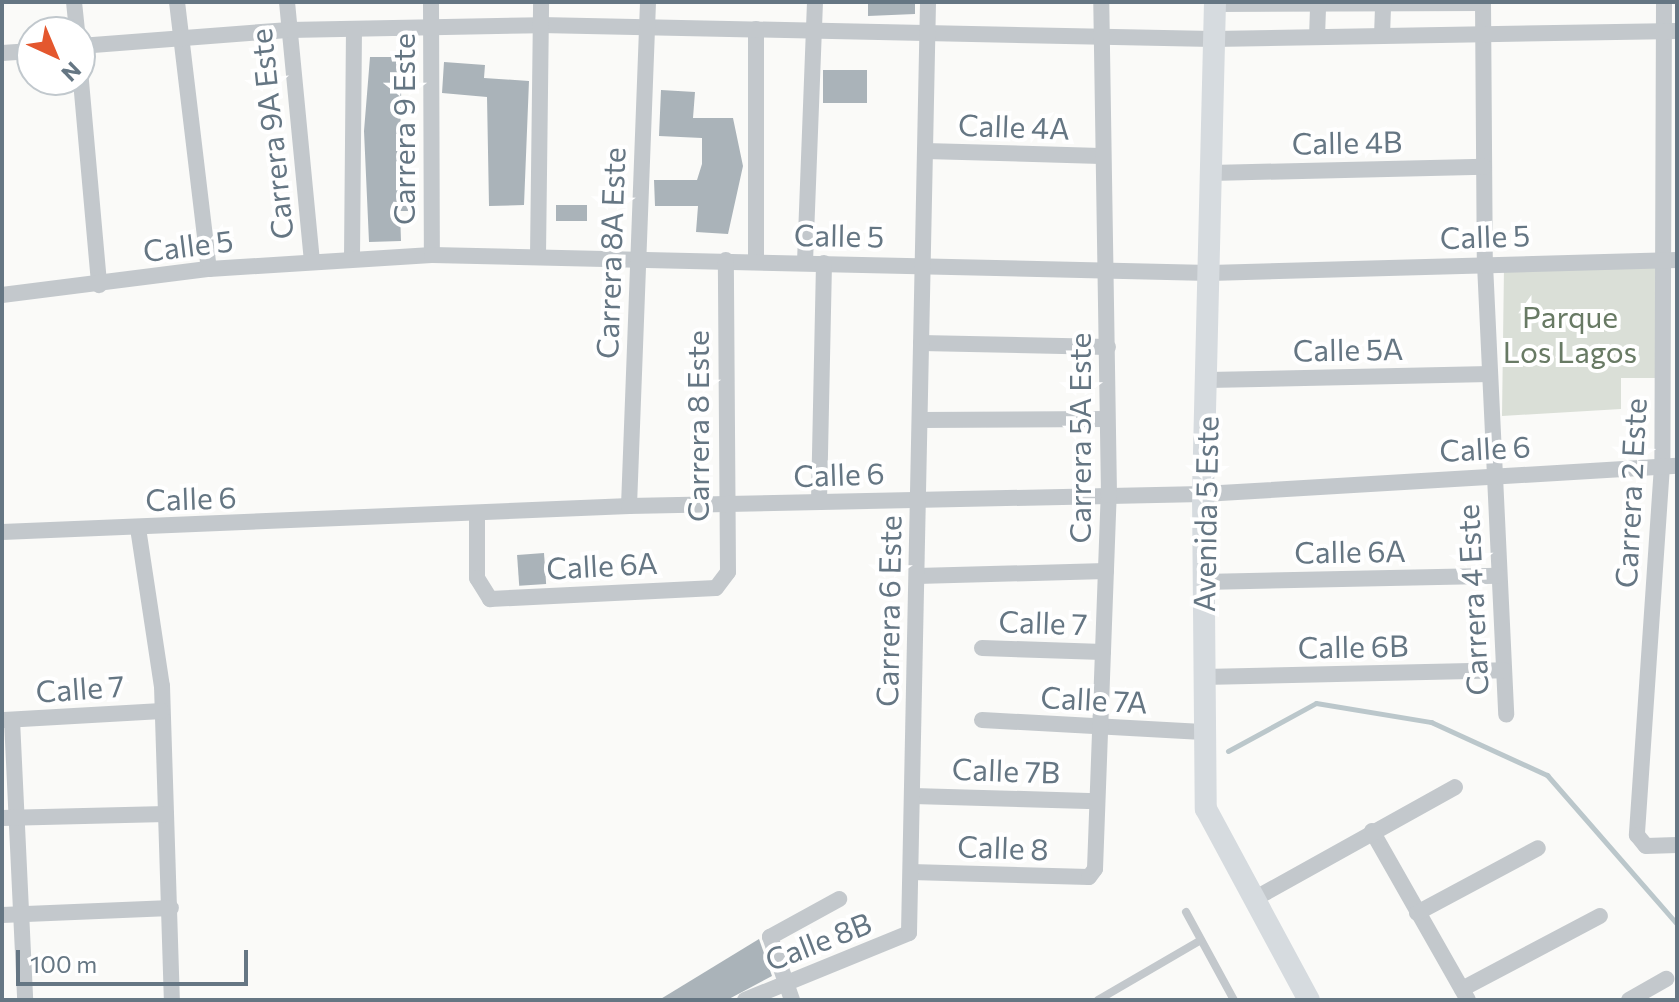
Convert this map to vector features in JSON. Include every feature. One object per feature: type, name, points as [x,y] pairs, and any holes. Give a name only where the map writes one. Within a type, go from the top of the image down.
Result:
[{"type":"main road","name":"Avenida 5 Este","points":[[1215,3],[1203,494],[1206,809],[1309,1000]]},
{"type":"street","points":[[177,2],[209,269]]},
{"type":"street","name":"Carrera 9A Este","points":[[287,2],[312,260]]},
{"type":"street","name":"Carrera 9 Este","points":[[431,2],[432,255]]},
{"type":"street","points":[[538,255],[541,2]]},
{"type":"street","name":"Carrera 8A Este","points":[[629,506],[648,2]]},
{"type":"street","points":[[805,262],[815,2]]},
{"type":"street","name":"Carrera 6 Este","points":[[909,933],[928,2]]},
{"type":"street","name":"Carrera 5A Este","points":[[1093,875],[1109,495],[1107,269],[1101,156],[1101,2]]},
{"type":"street","points":[[1215,3],[1483,2]]},
{"type":"street","name":"Carrera 4 Este","points":[[1483,2],[1485,264],[1506,715]]},
{"type":"street","name":"Carrera 2 Este","points":[[1664,2],[1670,31],[1669,466],[1640,842],[1677,845]]},
{"type":"street","points":[[1317,37],[1318,3]]},
{"type":"street","points":[[1382,36],[1383,3]]},
{"type":"street","points":[[96,45],[289,30],[540,25],[927,28],[1213,39],[1670,31]]},
{"type":"street","points":[[352,257],[354,29]]},
{"type":"street","points":[[756,29],[756,261]]},
{"type":"street","points":[[82,96],[99,285]]},
{"type":"street","name":"Calle 4A","points":[[925,151],[1101,156]]},
{"type":"street","name":"Calle 4B","points":[[1211,173],[1484,167]]},
{"type":"street","name":"Calle 5","points":[[2,295],[209,269],[352,257],[432,255],[637,256],[1210,273],[1671,260]]},
{"type":"street","name":"Carrera 8 Este","points":[[716,588],[728,572],[723,506],[726,260]]},
{"type":"street","points":[[819,502],[824,263]]},
{"type":"street","points":[[921,343],[1108,347]]},
{"type":"street","name":"Calle 5A","points":[[1207,380],[1490,374]]},
{"type":"street","points":[[920,420],[1107,419]]},
{"type":"street","name":"Calle 6","points":[[2,532],[629,506],[1203,494],[1669,466]]},
{"type":"street","name":"Calle 6A","points":[[477,514],[477,578],[490,599],[716,588]]},
{"type":"street","points":[[138,528],[162,711],[172,1000]]},
{"type":"street","points":[[917,576],[1106,571]]},
{"type":"street","name":"Calle 6A","points":[[1203,582],[1498,576]]},
{"type":"street","name":"Calle 7","points":[[982,648],[1103,652]]},
{"type":"street","name":"Calle 6B","points":[[1203,677],[1504,670]]},
{"type":"street","name":"Calle 7","points":[[7,720],[162,711]]},
{"type":"street","points":[[7,720],[21,817],[25,1000]]},
{"type":"street","name":"Calle 7A","points":[[982,720],[1203,732]]},
{"type":"street","points":[[1254,899],[1455,787]]},
{"type":"street","name":"Calle 7B","points":[[913,796],[1097,801]]},
{"type":"street","points":[[2,818],[166,814]]},
{"type":"street","points":[[1372,831],[1465,995],[1600,916]]},
{"type":"street","points":[[1417,913],[1538,848]]},
{"type":"street","name":"Calle 8","points":[[911,872],[1093,875]]},
{"type":"street","points":[[792,1000],[770,937],[839,899]]},
{"type":"street","points":[[2,915],[171,908]]},
{"type":"street","name":"Calle 8B","points":[[745,1000],[909,933]]},
{"type":"street","points":[[1629,1000],[1666,979]]},
{"type":"lane","points":[[1186,912],[1234,1000]]},
{"type":"lane","points":[[1098,1000],[1108,997],[1201,940]]},
{"type":"green space","name":"Parque Los Lagos","points":[[1661,264],[1659,378],[1621,378],[1621,409],[1502,416],[1504,267]]},
{"type":"building","points":[[868,2],[915,2],[915,14],[868,16]]},
{"type":"building","points":[[370,57],[402,57],[400,143],[408,211],[400,211],[401,241],[369,242],[364,131]]},
{"type":"building","points":[[444,62],[485,65],[484,78],[529,81],[524,205],[489,206],[487,97],[442,93]]},
{"type":"building","points":[[823,70],[867,70],[867,103],[823,103]]},
{"type":"building","points":[[661,90],[695,92],[693,118],[733,118],[743,166],[728,234],[696,232],[698,206],[655,206],[654,180],[697,180],[702,164],[702,138],[659,136]]},
{"type":"building","points":[[556,205],[587,205],[587,221],[556,221]]},
{"type":"building","points":[[544,553],[546,584],[519,586],[517,555]]},
{"type":"building","points":[[759,939],[772,976],[727,1000],[659,1000]]},
{"type":"waterway","points":[[1228,751],[1316,703],[1431,722],[1547,775],[1677,924]]}]
